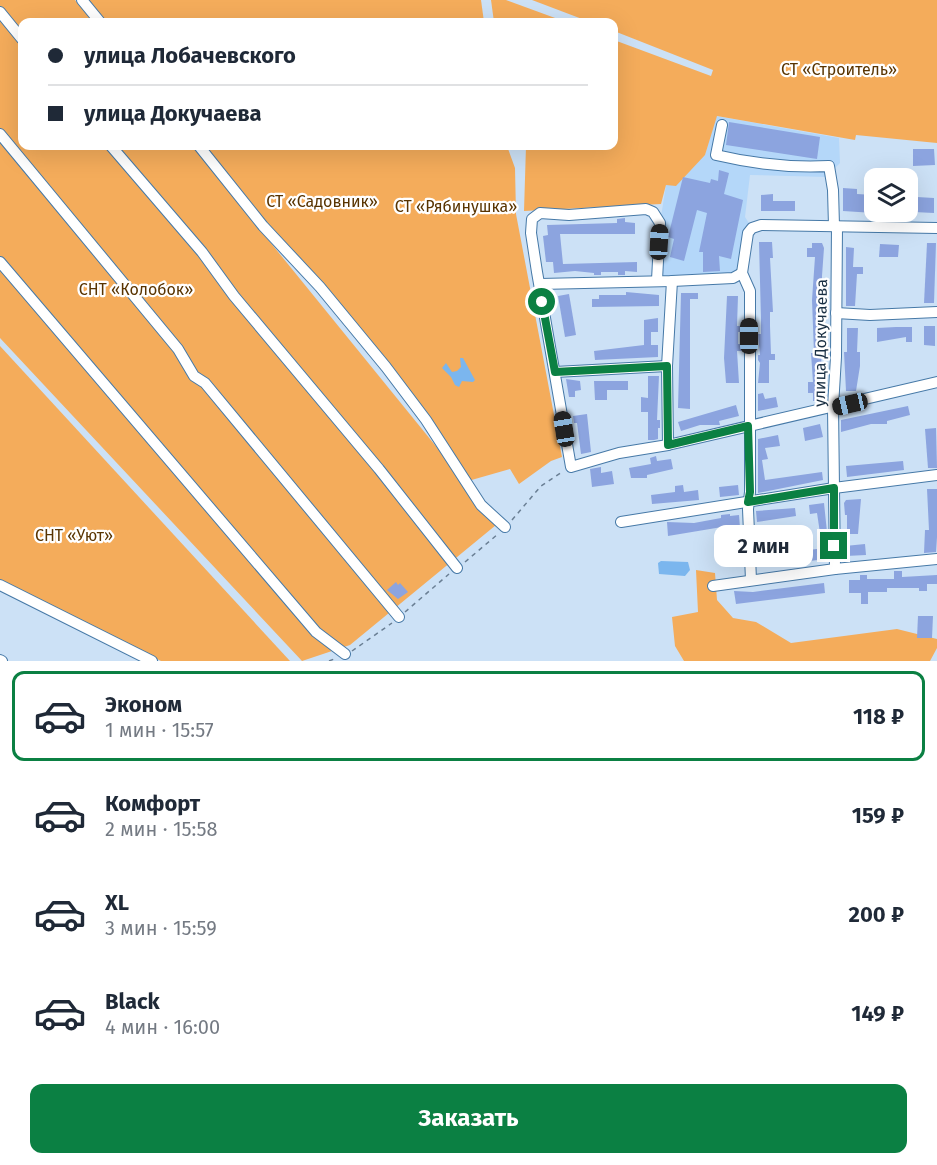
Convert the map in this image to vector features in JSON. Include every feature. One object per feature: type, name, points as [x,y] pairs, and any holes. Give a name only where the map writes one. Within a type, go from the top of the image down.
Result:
[{"type":"street","points":[[82,0],[97,18]]},
{"type":"street","points":[[0,12],[18,34]]},
{"type":"street","name":"улица Докучаева","points":[[722,125],[716,155],[750,163],[804,168],[830,166],[836,226],[833,407],[835,569]]},
{"type":"street","points":[[0,134],[178,349],[194,376],[206,383],[399,617]]},
{"type":"street","points":[[114,150],[202,252],[234,296],[379,469],[457,568]]},
{"type":"street","points":[[202,150],[263,226],[320,287],[386,367],[426,420],[481,506],[505,527]]},
{"type":"street","points":[[657,280],[660,222],[653,212],[646,209],[569,215],[540,213],[532,219],[531,233],[571,467],[619,453],[668,445],[937,382]]},
{"type":"street","points":[[751,580],[748,502],[750,492],[748,426],[750,291],[742,273],[747,239],[752,228],[761,225],[937,228]]},
{"type":"street","points":[[0,262],[316,632],[345,654]]},
{"type":"street","points":[[540,284],[733,278],[742,273]]},
{"type":"street","points":[[668,445],[667,366],[672,281]]},
{"type":"street","points":[[836,313],[870,315],[937,312]]},
{"type":"street","points":[[555,372],[667,366]]},
{"type":"street","points":[[621,522],[834,488],[905,481],[937,475]]},
{"type":"street","points":[[713,586],[835,569],[937,559]]},
{"type":"street","points":[[0,585],[152,661]]},
{"type":"path","points":[[457,568],[505,527],[541,486],[571,467]]},
{"type":"shaded area","points":[[716,116],[839,138],[840,163],[826,177],[750,175],[745,217],[752,228],[742,273],[657,280],[660,223],[666,185],[705,155]]},
{"type":"shaded area","points":[[460,358],[463,358],[475,380],[473,382],[462,381],[459,387],[442,368],[446,363],[452,372],[457,371],[461,367]]},
{"type":"shaded area","points":[[661,561],[688,562],[690,570],[685,576],[659,574],[658,563]]},
{"type":"green space","name":"СНТ «Колобок»","points":[[0,0],[75,0],[90,18],[18,18],[18,150],[195,150],[465,482],[496,525],[350,645],[302,661],[0,338]]},
{"type":"green space","points":[[87,0],[481,0],[483,18],[101,18]]},
{"type":"green space","points":[[491,0],[506,0],[555,18],[493,18]]},
{"type":"green space","name":"СТ «Строитель»","points":[[532,0],[937,0],[937,143],[856,135],[855,140],[717,116],[705,155],[676,186],[666,185],[661,204],[524,211],[526,150],[618,150],[618,41],[711,76],[713,70],[618,33],[618,18],[579,18]]},
{"type":"green space","points":[[206,150],[508,150],[515,168],[516,214],[562,457],[551,461],[519,484],[510,469],[468,481],[430,417]]},
{"type":"green space","name":"СНТ «Уют»","points":[[0,346],[290,661],[161,661],[0,579]]},
{"type":"green space","points":[[696,570],[715,573],[717,600],[733,618],[756,622],[791,643],[897,629],[937,639],[937,648],[930,661],[684,661],[675,646],[672,617],[698,612]]},
{"type":"building","points":[[729,122],[820,137],[817,159],[726,145]]},
{"type":"building","points":[[913,149],[934,149],[935,165],[913,166]]},
{"type":"building","points":[[719,170],[729,173],[724,194],[743,200],[731,259],[719,256],[720,271],[703,272],[703,252],[699,252],[707,213],[697,210],[684,261],[670,257],[674,239],[668,237],[683,177],[710,183],[711,179],[718,181]]},
{"type":"building","points":[[843,188],[857,189],[857,194],[864,194],[864,212],[843,211]]},
{"type":"building","points":[[773,194],[773,201],[795,201],[795,211],[761,211],[761,195]]},
{"type":"building","points":[[918,197],[934,198],[934,213],[918,212]]},
{"type":"building","points":[[625,218],[625,222],[635,223],[635,234],[560,234],[563,264],[637,262],[637,272],[625,271],[625,275],[618,275],[618,272],[601,272],[601,275],[575,271],[554,273],[553,262],[546,262],[543,236],[548,235],[547,225],[617,223],[617,219]]},
{"type":"building","points":[[759,242],[772,242],[773,258],[770,258],[773,312],[770,312],[770,326],[771,354],[775,354],[775,360],[769,360],[769,383],[758,383],[760,363],[758,355],[760,355],[758,334],[761,334]]},
{"type":"building","points":[[812,243],[822,243],[824,248],[821,401],[813,401],[813,393],[808,393],[808,382],[813,382],[811,353],[814,353],[812,300],[815,257],[807,257],[807,248],[812,248]]},
{"type":"building","points":[[927,243],[936,243],[934,303],[924,303]]},
{"type":"building","points":[[880,244],[899,245],[898,257],[879,257]]},
{"type":"building","points":[[846,247],[854,248],[853,267],[863,267],[863,274],[857,274],[855,306],[846,306]]},
{"type":"building","points":[[626,292],[659,295],[659,306],[592,307],[592,299],[599,299],[599,295],[626,295]]},
{"type":"building","points":[[681,293],[698,293],[698,299],[690,299],[690,409],[678,408]]},
{"type":"building","points":[[569,294],[576,335],[565,337],[558,296]]},
{"type":"building","points":[[727,296],[738,296],[737,326],[742,326],[742,332],[738,332],[738,344],[742,344],[742,351],[737,351],[739,383],[726,383],[724,358]]},
{"type":"building","points":[[658,318],[658,332],[651,332],[651,345],[658,345],[658,357],[595,360],[594,351],[644,345],[644,320]]},
{"type":"building","points":[[924,326],[935,326],[935,346],[924,345]]},
{"type":"building","points":[[912,327],[912,342],[906,342],[906,337],[877,342],[877,328]]},
{"type":"building","points":[[847,328],[858,328],[857,352],[860,352],[860,366],[856,391],[846,391],[844,352],[847,352]]},
{"type":"building","points":[[648,376],[659,376],[657,420],[660,420],[660,428],[658,428],[658,439],[654,440],[648,440],[648,412],[641,412],[641,397],[648,398]]},
{"type":"building","points":[[566,379],[580,381],[581,390],[575,391],[575,397],[569,397]]},
{"type":"building","points":[[594,381],[628,381],[628,390],[607,390],[607,400],[595,400]]},
{"type":"building","points":[[763,393],[765,399],[776,397],[778,407],[758,411],[758,394]]},
{"type":"building","points":[[736,405],[739,416],[719,421],[720,425],[700,425],[681,431],[678,422]]},
{"type":"building","points":[[908,406],[910,415],[887,421],[887,424],[871,424],[841,432],[841,420]]},
{"type":"building","points":[[587,414],[591,452],[581,454],[577,423],[574,423],[573,416]]},
{"type":"building","points":[[820,424],[823,437],[805,441],[803,428]]},
{"type":"building","points":[[936,428],[937,468],[928,468],[925,429]]},
{"type":"building","points":[[778,435],[780,446],[765,448],[768,459],[762,460],[765,480],[822,472],[823,480],[758,493],[758,439]]},
{"type":"building","points":[[656,456],[657,461],[671,459],[673,469],[647,475],[647,478],[631,478],[629,468],[651,464],[650,458]]},
{"type":"building","points":[[903,461],[904,470],[847,477],[846,466]]},
{"type":"building","points":[[601,467],[601,473],[612,471],[614,484],[592,487],[590,469]]},
{"type":"building","points":[[683,485],[684,492],[698,490],[699,500],[652,504],[651,495],[675,492],[675,486]]},
{"type":"building","points":[[738,485],[739,495],[720,497],[719,487]]},
{"type":"building","points":[[927,489],[937,489],[937,537],[936,552],[924,553],[925,530],[929,530]]},
{"type":"building","points":[[861,499],[858,534],[847,534],[847,515],[845,515],[844,503],[846,500]]},
{"type":"building","points":[[824,503],[827,532],[820,533],[817,513],[810,514],[809,505]]},
{"type":"building","points":[[795,508],[796,516],[757,522],[756,511]]},
{"type":"building","points":[[730,514],[730,516],[739,515],[740,528],[723,530],[722,527],[668,536],[667,522],[694,523]]},
{"type":"building","points":[[742,544],[742,556],[724,558],[723,546]]},
{"type":"building","points":[[865,544],[866,555],[846,556],[845,546]]},
{"type":"building","points":[[825,548],[826,559],[760,567],[758,556]]},
{"type":"building","points":[[894,571],[902,571],[902,577],[937,575],[937,584],[927,584],[927,591],[919,591],[919,588],[887,588],[887,592],[868,592],[868,604],[861,604],[861,593],[849,593],[849,580],[860,580],[860,575],[867,575],[867,579],[894,579]]},
{"type":"building","points":[[396,582],[408,592],[398,599],[387,590]]},
{"type":"building","points":[[824,583],[825,593],[736,604],[734,591],[753,592]]},
{"type":"building","points":[[918,616],[933,616],[932,638],[917,638]]},
{"type":"route","points":[[542,302],[555,372],[667,366],[668,445],[748,426],[750,492],[748,502],[834,488],[834,546]]},
{"type":"park label","name":"СТ «Садовник»","points":[[322,201]]},
{"type":"park label","name":"СТ «Рябинушка»","points":[[456,206]]}]
